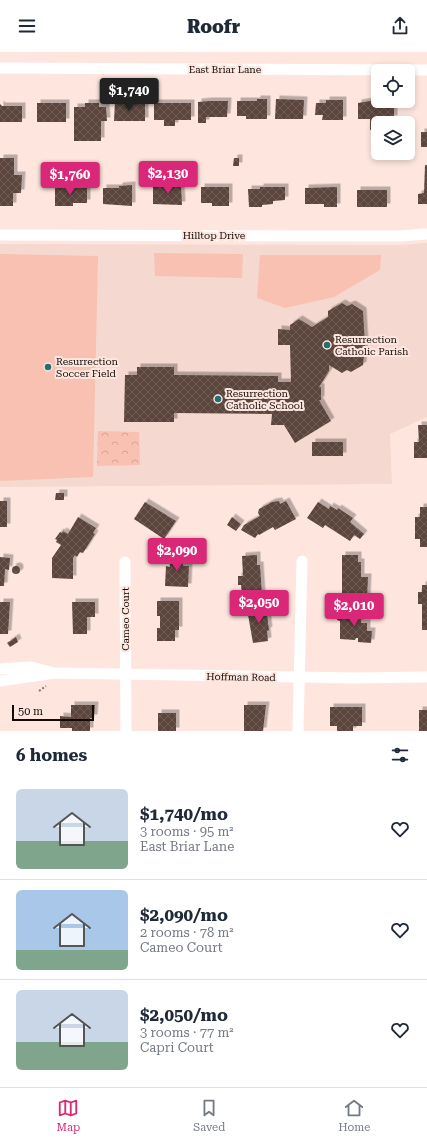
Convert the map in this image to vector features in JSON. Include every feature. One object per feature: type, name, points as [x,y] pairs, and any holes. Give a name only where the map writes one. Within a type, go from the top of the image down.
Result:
[{"type":"street","name":"East Briar Lane","points":[[0,68],[427,70]]},
{"type":"street","name":"Hilltop Drive","points":[[0,235],[400,236],[427,234]]},
{"type":"street","points":[[298,731],[302,561]]},
{"type":"street","name":"Cameo Court","points":[[125,562],[126,731]]},
{"type":"street","name":"Hoffman Road","points":[[0,669],[31,667],[55,673]]},
{"type":"street","name":"Hoffman Road","points":[[0,681],[55,673],[299,678],[427,677]]},
{"type":"shaded area","points":[[427,243],[427,417],[390,434],[392,484],[0,487],[0,244],[401,245]]},
{"type":"green space","points":[[154,253],[243,254],[242,278],[155,276]]},
{"type":"green space","name":"Resurrection Soccer Field","points":[[0,254],[98,256],[93,477],[0,481]]},
{"type":"green space","points":[[260,255],[381,255],[380,270],[334,297],[285,308],[257,298]]},
{"type":"green space","points":[[98,431],[139,432],[140,465],[97,466]]},
{"type":"building","points":[[257,99],[267,99],[267,119],[246,119],[246,116],[237,116],[237,101],[257,101]]},
{"type":"building","points":[[276,99],[304,100],[303,119],[275,119]]},
{"type":"building","points":[[326,100],[343,100],[343,120],[322,120],[323,115],[315,115],[316,103],[326,103]]},
{"type":"building","points":[[115,101],[145,103],[145,121],[114,121]]},
{"type":"building","points":[[228,101],[227,117],[206,117],[206,123],[198,123],[198,102]]},
{"type":"building","points":[[371,101],[371,108],[394,108],[394,116],[371,116],[370,130],[370,119],[358,119],[358,103]]},
{"type":"building","points":[[37,103],[66,103],[66,122],[37,122]]},
{"type":"building","points":[[85,103],[99,103],[99,107],[106,107],[107,121],[101,121],[101,141],[74,141],[74,107],[85,107]]},
{"type":"building","points":[[154,103],[191,103],[191,120],[175,120],[175,126],[164,126],[164,120],[154,120]]},
{"type":"building","points":[[0,104],[2,106],[22,106],[22,122],[0,122]]},
{"type":"building","points":[[421,132],[427,132],[427,147],[421,147]]},
{"type":"building","points":[[0,158],[14,158],[14,175],[22,175],[21,193],[13,193],[13,206],[0,206]]},
{"type":"building","points":[[234,158],[239,158],[239,166],[233,166]]},
{"type":"building","points":[[425,165],[427,165],[427,204],[418,204],[418,194],[424,193]]},
{"type":"building","points":[[132,185],[132,206],[103,204],[103,188],[119,188],[119,186]]},
{"type":"building","points":[[181,185],[182,205],[153,204],[153,186]]},
{"type":"building","points":[[87,186],[87,203],[73,203],[73,206],[55,206],[55,187]]},
{"type":"building","points":[[201,187],[229,187],[229,206],[212,206],[212,203],[201,203]]},
{"type":"building","points":[[260,187],[285,187],[285,200],[273,201],[273,204],[262,205],[262,207],[249,207],[248,189],[260,189]]},
{"type":"building","points":[[337,187],[337,207],[324,207],[324,204],[305,204],[305,188]]},
{"type":"building","points":[[357,190],[387,190],[387,207],[357,207]]},
{"type":"building","points":[[342,303],[347,306],[352,304],[363,311],[365,345],[363,365],[351,372],[347,370],[342,373],[329,365],[329,371],[319,387],[321,387],[321,400],[319,400],[331,421],[295,443],[284,425],[271,425],[272,414],[174,413],[174,422],[124,422],[125,375],[137,375],[137,367],[174,367],[174,375],[278,376],[278,382],[291,382],[290,345],[278,345],[278,329],[290,330],[290,325],[299,319],[312,327],[328,317],[328,311]]},
{"type":"building","points":[[418,425],[427,425],[427,458],[414,458],[414,442],[419,442]]},
{"type":"building","points":[[312,442],[343,442],[343,456],[312,456]]},
{"type":"building","points":[[56,493],[64,493],[64,500],[55,500]]},
{"type":"building","points":[[0,501],[7,501],[7,527],[0,527]]},
{"type":"building","points":[[279,501],[280,504],[286,501],[296,519],[275,530],[273,527],[259,535],[258,534],[255,538],[241,530],[244,525],[260,516],[258,513],[259,509],[272,502]]},
{"type":"building","points":[[145,502],[176,521],[164,539],[134,519]]},
{"type":"building","points":[[318,502],[329,509],[330,506],[337,510],[338,508],[353,518],[350,522],[364,534],[360,539],[354,535],[350,541],[325,525],[323,528],[307,518]]},
{"type":"building","points":[[420,507],[427,507],[427,547],[420,547],[420,539],[415,539],[415,517],[420,517]]},
{"type":"building","points":[[78,517],[96,528],[93,533],[95,534],[83,553],[80,552],[77,557],[75,555],[73,558],[73,579],[52,578],[52,558],[61,545],[56,542],[57,540],[55,539],[60,532],[62,533],[63,531],[68,534]]},
{"type":"building","points":[[232,517],[241,524],[236,531],[227,525]]},
{"type":"building","points":[[170,553],[183,553],[183,566],[189,566],[188,587],[165,586],[166,566],[170,567]]},
{"type":"building","points":[[257,555],[257,565],[260,565],[262,595],[242,596],[241,585],[238,585],[238,576],[243,576],[242,556]]},
{"type":"building","points":[[342,555],[358,555],[358,562],[361,562],[361,577],[368,577],[367,600],[342,600]]},
{"type":"building","points":[[0,557],[10,558],[9,570],[5,569],[4,586],[0,586]]},
{"type":"building","points":[[14,566],[18,566],[20,570],[18,574],[14,574],[12,572],[12,568]]},
{"type":"building","points":[[422,585],[427,585],[427,630],[422,630],[422,604],[418,604],[418,592],[422,592]]},
{"type":"building","points":[[157,601],[179,601],[179,630],[175,630],[175,641],[157,641],[157,628],[160,628],[160,616],[157,616]]},
{"type":"building","points":[[0,602],[10,602],[8,634],[0,634]]},
{"type":"building","points":[[72,602],[95,602],[95,617],[87,617],[87,634],[73,634]]},
{"type":"building","points":[[266,607],[269,630],[267,631],[268,641],[253,643],[247,609]]},
{"type":"building","points":[[338,611],[362,611],[361,623],[367,623],[367,631],[372,631],[371,643],[358,642],[358,638],[355,640],[340,639],[340,621],[337,620]]},
{"type":"building","points":[[16,637],[18,642],[10,647],[7,643]]},
{"type":"building","points":[[71,705],[95,705],[94,718],[90,718],[90,731],[72,731],[72,728],[60,728],[60,716],[71,717]]},
{"type":"building","points":[[244,705],[266,705],[263,731],[244,731]]},
{"type":"building","points":[[330,707],[362,707],[362,726],[353,726],[353,731],[337,731],[337,726],[330,726]]},
{"type":"building","points":[[419,710],[427,710],[427,731],[419,731]]},
{"type":"building","points":[[158,713],[176,713],[176,731],[158,731]]},
{"type":"place","name":"Resurrection Catholic Parish","points":[[327,345]]},
{"type":"place","name":"Resurrection Soccer Field","points":[[48,367]]},
{"type":"place","name":"Resurrection Catholic School","points":[[218,399]]}]
